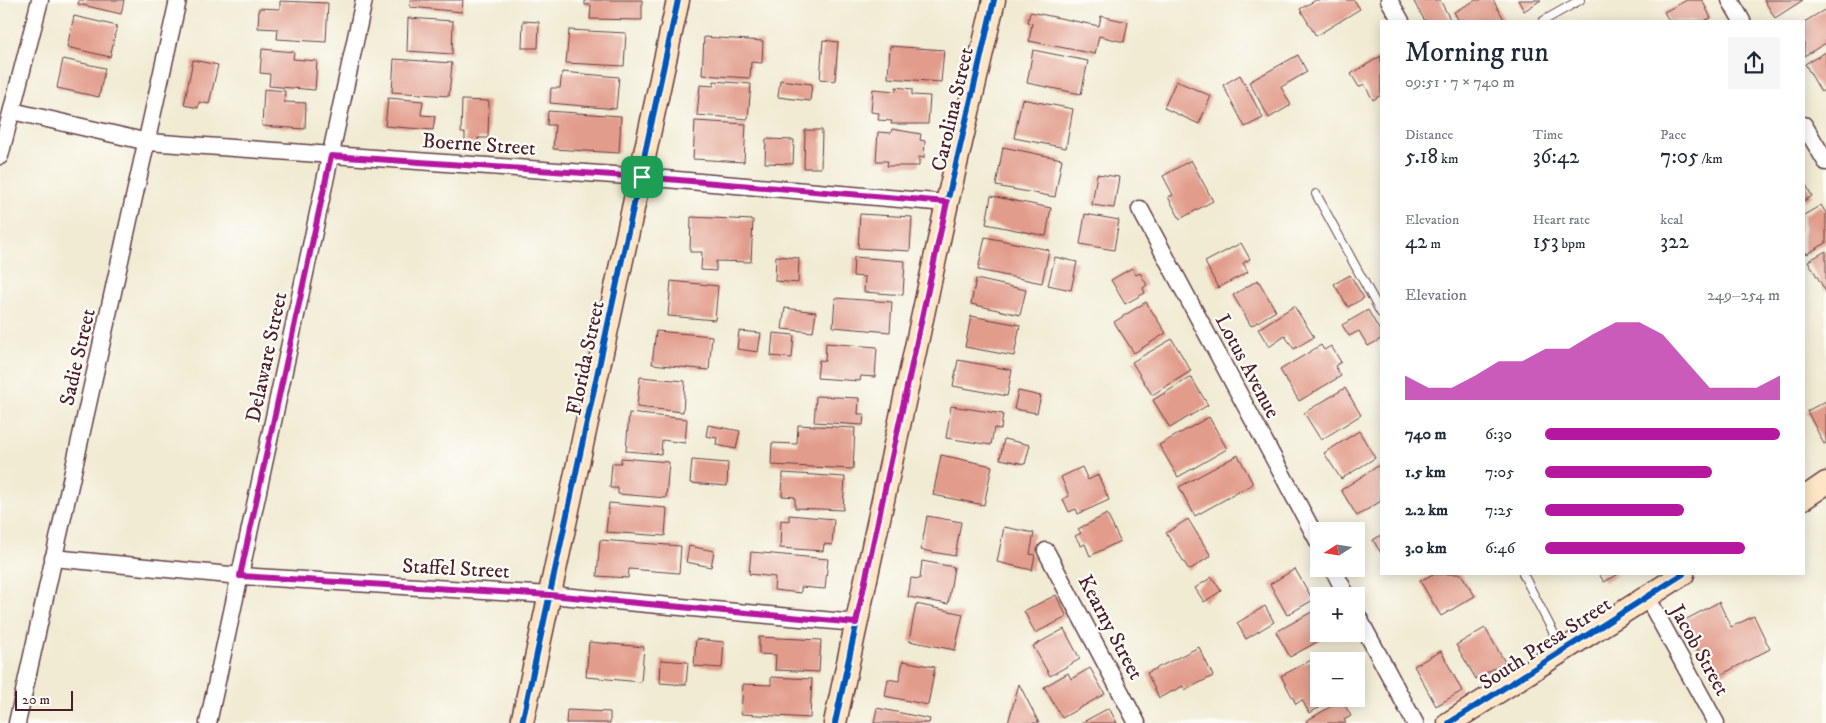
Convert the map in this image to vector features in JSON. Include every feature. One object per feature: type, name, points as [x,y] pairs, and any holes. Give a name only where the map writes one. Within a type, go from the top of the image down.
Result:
[{"type":"street","points":[[0,156],[40,0]]},
{"type":"street","name":"Sadie Street","points":[[17,723],[148,142],[178,0]]},
{"type":"street","name":"Delaware Street","points":[[208,723],[364,0]]},
{"type":"street","name":"Florida Street","points":[[522,723],[642,177],[678,0]]},
{"type":"street","name":"Carolina Street","points":[[835,723],[947,202],[994,0]]},
{"type":"street","points":[[1389,0],[1400,20]]},
{"type":"street","points":[[1730,0],[1741,20]]},
{"type":"street","name":"Boerne Street","points":[[12,111],[148,142],[642,177],[947,202]]},
{"type":"street","points":[[1805,127],[1826,162]]},
{"type":"street","name":"Lotus Avenue","points":[[1140,209],[1310,526]]},
{"type":"street","points":[[1805,497],[1826,484]]},
{"type":"street","name":"Kearny Street","points":[[1046,551],[1137,723]]},
{"type":"street","name":"Staffel Street","points":[[53,558],[240,576],[550,595],[856,623]]},
{"type":"street","name":"South Presa Street","points":[[1450,723],[1681,575]]},
{"type":"street","name":"Jacob Street","points":[[1646,597],[1716,723]]},
{"type":"street","points":[[1365,630],[1415,723]]},
{"type":"lane","points":[[1546,20],[1580,0]]},
{"type":"lane","points":[[1316,194],[1380,311]]},
{"type":"lane","points":[[1523,575],[1563,651]]},
{"type":"building","points":[[79,0],[124,0],[121,14],[78,4]]},
{"type":"building","points":[[411,0],[463,0],[462,12],[410,7]]},
{"type":"building","points":[[585,0],[642,0],[642,20],[590,19],[591,5],[585,5]]},
{"type":"building","points":[[1316,0],[1354,0],[1360,9],[1316,36],[1300,9]]},
{"type":"building","points":[[1418,0],[1440,0],[1450,20],[1424,20],[1414,2]]},
{"type":"building","points":[[1476,0],[1493,0],[1504,20],[1458,20],[1454,12]]},
{"type":"building","points":[[1518,0],[1541,0],[1524,11]]},
{"type":"building","points":[[1687,0],[1702,0],[1711,18],[1706,20],[1668,20],[1664,12]]},
{"type":"building","points":[[1764,0],[1803,0],[1775,18]]},
{"type":"building","points":[[280,1],[328,3],[326,42],[277,39],[278,29],[258,28],[259,8],[280,9]]},
{"type":"building","points":[[1826,9],[1826,43],[1805,55],[1805,21]]},
{"type":"building","points":[[1030,12],[1099,26],[1101,16],[1128,22],[1124,42],[1099,36],[1095,54],[1029,41],[1032,23],[1028,22]]},
{"type":"building","points":[[74,16],[117,26],[110,57],[67,47]]},
{"type":"building","points":[[408,18],[453,21],[452,54],[407,51]]},
{"type":"building","points":[[523,21],[539,22],[538,48],[522,48]]},
{"type":"building","points":[[569,30],[626,33],[624,66],[566,63]]},
{"type":"building","points":[[704,37],[763,41],[762,63],[751,62],[750,78],[702,75]]},
{"type":"building","points":[[823,40],[838,42],[835,81],[820,79]]},
{"type":"building","points":[[890,46],[944,50],[941,82],[888,78]]},
{"type":"building","points":[[262,49],[294,52],[293,59],[317,61],[315,90],[269,86],[270,74],[260,73]]},
{"type":"building","points":[[1033,50],[1088,61],[1081,94],[1027,83]]},
{"type":"building","points":[[1826,52],[1826,89],[1821,92],[1805,64]]},
{"type":"building","points":[[1298,55],[1307,72],[1281,87],[1291,105],[1269,118],[1249,82]]},
{"type":"building","points":[[1380,57],[1380,96],[1373,100],[1364,84],[1359,87],[1351,74]]},
{"type":"building","points":[[63,59],[105,68],[99,97],[57,88]]},
{"type":"building","points":[[394,59],[452,63],[449,96],[392,92]]},
{"type":"building","points":[[193,60],[218,65],[209,104],[199,102],[198,108],[184,105]]},
{"type":"building","points":[[562,72],[619,77],[616,109],[550,103],[551,88],[560,88]]},
{"type":"building","points":[[1240,75],[1263,118],[1245,127],[1223,85]]},
{"type":"building","points":[[780,80],[812,84],[810,101],[778,97]]},
{"type":"building","points":[[714,81],[751,84],[748,119],[697,115],[700,85],[714,86]]},
{"type":"building","points":[[1176,81],[1211,96],[1199,124],[1164,108]]},
{"type":"building","points":[[896,87],[912,89],[912,95],[930,96],[928,124],[891,124],[892,121],[878,120],[879,113],[871,112],[873,89],[896,91]]},
{"type":"building","points":[[264,89],[285,91],[284,102],[306,103],[305,129],[262,126]]},
{"type":"building","points":[[388,98],[423,101],[421,115],[435,116],[433,130],[385,126]]},
{"type":"building","points":[[1022,99],[1073,109],[1066,148],[1014,138]]},
{"type":"building","points":[[462,100],[489,101],[488,138],[478,138],[478,143],[465,142],[465,133],[461,133]]},
{"type":"building","points":[[548,111],[621,116],[619,153],[553,149],[555,125],[547,125]]},
{"type":"building","points":[[695,121],[746,124],[744,162],[693,159]]},
{"type":"building","points":[[892,129],[921,134],[920,140],[925,141],[924,158],[919,157],[919,166],[887,166],[888,161],[876,161],[878,132],[891,133]]},
{"type":"building","points":[[805,130],[822,130],[821,168],[804,168]]},
{"type":"building","points":[[766,139],[794,140],[793,164],[765,163]]},
{"type":"building","points":[[1003,147],[1062,159],[1055,197],[996,186]]},
{"type":"building","points":[[1191,160],[1213,201],[1180,219],[1168,197],[1173,195],[1163,176]]},
{"type":"building","points":[[1097,174],[1119,177],[1114,208],[1092,205]]},
{"type":"building","points":[[1805,183],[1812,196],[1805,200]]},
{"type":"building","points":[[991,196],[1051,208],[1046,236],[986,224]]},
{"type":"building","points":[[1821,205],[1826,213],[1826,243],[1807,254],[1805,251],[1805,214]]},
{"type":"building","points":[[860,214],[912,217],[910,251],[858,248]]},
{"type":"building","points":[[1085,214],[1119,220],[1114,250],[1080,244]]},
{"type":"building","points":[[691,217],[753,220],[751,262],[716,261],[716,271],[701,270],[702,252],[690,252]]},
{"type":"building","points":[[985,237],[1049,250],[1042,283],[978,270]]},
{"type":"building","points":[[1241,243],[1250,259],[1243,263],[1248,272],[1218,288],[1205,262]]},
{"type":"building","points":[[1826,251],[1826,292],[1808,261]]},
{"type":"building","points":[[776,256],[799,258],[798,283],[775,281]]},
{"type":"building","points":[[854,257],[905,261],[903,295],[864,292],[865,277],[853,276]]},
{"type":"building","points":[[1055,257],[1077,262],[1071,290],[1048,285]]},
{"type":"building","points":[[1132,268],[1136,275],[1140,273],[1147,285],[1143,288],[1145,293],[1125,304],[1111,280]]},
{"type":"building","points":[[1350,275],[1364,298],[1348,307],[1334,284]]},
{"type":"building","points":[[976,279],[1026,290],[1020,315],[971,304]]},
{"type":"building","points":[[1258,280],[1276,311],[1251,326],[1233,295]]},
{"type":"building","points":[[671,281],[718,286],[715,320],[668,316]]},
{"type":"building","points":[[835,298],[892,302],[890,332],[833,327]]},
{"type":"building","points":[[1146,302],[1166,333],[1134,353],[1114,322]]},
{"type":"building","points":[[1294,306],[1314,337],[1294,349],[1285,336],[1269,347],[1258,329]]},
{"type":"building","points":[[785,308],[816,312],[813,332],[782,329]]},
{"type":"building","points":[[1368,310],[1380,331],[1380,340],[1368,346],[1359,331],[1349,336],[1342,325]]},
{"type":"building","points":[[971,316],[1020,325],[1014,356],[965,347]]},
{"type":"building","points":[[656,331],[712,336],[709,370],[652,364]]},
{"type":"building","points":[[739,331],[761,333],[758,352],[737,349]]},
{"type":"building","points":[[773,333],[794,335],[792,358],[771,356]]},
{"type":"building","points":[[1172,339],[1191,371],[1152,395],[1132,362]]},
{"type":"building","points":[[826,343],[877,347],[875,377],[861,376],[860,381],[817,378],[819,360],[825,361]]},
{"type":"building","points":[[1321,345],[1324,350],[1331,346],[1341,362],[1335,366],[1341,376],[1299,401],[1280,370]]},
{"type":"building","points":[[958,360],[1012,370],[1007,396],[953,386]]},
{"type":"building","points":[[640,377],[685,381],[683,412],[637,407]]},
{"type":"building","points":[[1191,377],[1208,405],[1170,428],[1153,400]]},
{"type":"building","points":[[1345,388],[1361,415],[1321,440],[1304,413]]},
{"type":"building","points":[[1018,391],[1041,396],[1037,413],[1014,409]]},
{"type":"building","points":[[816,396],[859,398],[858,414],[864,414],[863,425],[814,422]]},
{"type":"building","points":[[1826,401],[1826,443],[1824,444],[1807,411]]},
{"type":"building","points":[[951,406],[1003,414],[1001,429],[994,428],[991,445],[946,438]]},
{"type":"building","points":[[629,413],[687,419],[685,443],[662,440],[661,454],[626,451]]},
{"type":"building","points":[[1209,417],[1227,449],[1178,477],[1159,445]]},
{"type":"building","points":[[708,425],[740,431],[736,449],[716,445],[717,438],[706,436]]},
{"type":"building","points":[[798,425],[855,428],[853,469],[771,465],[772,443],[797,444]]},
{"type":"building","points":[[1359,431],[1375,458],[1341,479],[1324,453]]},
{"type":"building","points":[[1004,439],[1030,445],[1025,464],[1000,459]]},
{"type":"building","points":[[941,455],[992,466],[984,505],[933,495]]},
{"type":"building","points":[[1238,455],[1253,484],[1195,516],[1179,487]]},
{"type":"building","points":[[621,458],[669,462],[666,498],[618,494],[618,488],[610,488],[612,463],[621,463]]},
{"type":"building","points":[[692,460],[728,463],[727,486],[690,483]]},
{"type":"building","points":[[1380,465],[1380,502],[1357,516],[1341,490]]},
{"type":"building","points":[[1082,467],[1088,480],[1098,475],[1109,500],[1078,514],[1076,509],[1069,512],[1063,499],[1069,496],[1061,477]]},
{"type":"building","points":[[783,473],[845,477],[843,510],[795,508],[795,497],[782,496]]},
{"type":"building","points":[[609,503],[667,508],[665,536],[606,532]]},
{"type":"building","points":[[1107,514],[1120,541],[1090,556],[1085,544],[1081,546],[1075,536],[1081,533],[1078,529]]},
{"type":"building","points":[[789,515],[834,519],[832,545],[824,544],[823,551],[780,548],[781,520],[789,521]]},
{"type":"building","points":[[927,516],[961,522],[955,556],[921,550]]},
{"type":"building","points":[[1188,519],[1211,556],[1189,570],[1166,533]]},
{"type":"building","points":[[1004,527],[1034,533],[1030,554],[1035,555],[1032,570],[997,562]]},
{"type":"building","points":[[1380,536],[1380,551],[1373,540]]},
{"type":"building","points":[[600,540],[681,546],[679,573],[629,569],[628,578],[597,576]]},
{"type":"building","points":[[689,546],[714,551],[711,567],[686,562]]},
{"type":"building","points":[[751,552],[828,559],[825,589],[801,587],[801,593],[774,590],[775,577],[749,574]]},
{"type":"building","points":[[922,561],[954,567],[948,604],[908,597],[911,578],[920,579]]},
{"type":"building","points":[[1295,569],[1310,595],[1310,602],[1287,615],[1270,584]]},
{"type":"building","points":[[1431,575],[1462,575],[1475,596],[1441,616],[1420,581]]},
{"type":"building","points":[[1600,575],[1617,575],[1604,582]]},
{"type":"building","points":[[1212,577],[1221,591],[1204,602],[1195,588]]},
{"type":"building","points":[[1056,595],[1067,617],[1035,633],[1024,611]]},
{"type":"building","points":[[1719,602],[1731,627],[1754,616],[1770,649],[1713,679],[1683,621]]},
{"type":"building","points":[[916,604],[963,614],[955,650],[909,641]]},
{"type":"building","points":[[1265,606],[1274,622],[1246,639],[1237,623]]},
{"type":"building","points":[[1310,613],[1310,642],[1317,642],[1290,657],[1276,632]]},
{"type":"building","points":[[1485,628],[1505,662],[1476,679],[1456,645]]},
{"type":"building","points":[[1064,629],[1080,659],[1050,676],[1033,646]]},
{"type":"building","points":[[759,637],[821,640],[819,672],[775,670],[776,655],[759,654]]},
{"type":"building","points":[[696,639],[724,642],[722,668],[694,666]]},
{"type":"building","points":[[589,642],[644,647],[641,682],[586,677]]},
{"type":"building","points":[[1199,647],[1213,676],[1185,690],[1183,686],[1159,698],[1147,673]]},
{"type":"building","points":[[1441,651],[1462,691],[1436,706],[1414,666]]},
{"type":"building","points":[[661,660],[688,662],[686,685],[660,683]]},
{"type":"building","points":[[903,661],[935,667],[928,705],[885,696],[888,679],[899,681]]},
{"type":"building","points":[[1310,661],[1310,707],[1321,707],[1309,713],[1302,700],[1296,704],[1281,676]]},
{"type":"building","points":[[1090,668],[1105,694],[1062,718],[1044,687],[1068,673],[1071,679]]},
{"type":"building","points":[[771,677],[812,679],[810,718],[741,714],[743,684],[771,685]]},
{"type":"building","points":[[1019,684],[1039,723],[1008,723]]},
{"type":"building","points":[[1330,707],[1346,707],[1351,716],[1344,720],[1346,723],[1307,723],[1306,721]]},
{"type":"building","points":[[877,708],[930,719],[929,723],[874,723]]},
{"type":"building","points":[[1109,708],[1117,723],[1081,723]]},
{"type":"building","points":[[567,710],[610,712],[610,723],[566,723]]},
{"type":"cycle path","points":[[522,723],[678,0]]},
{"type":"cycle path","points":[[835,723],[947,203],[994,0]]},
{"type":"cycle path","points":[[1449,723],[1681,575]]},
{"type":"route","points":[[331,156],[642,177],[947,202],[856,623],[550,595],[240,576],[331,156]]}]
